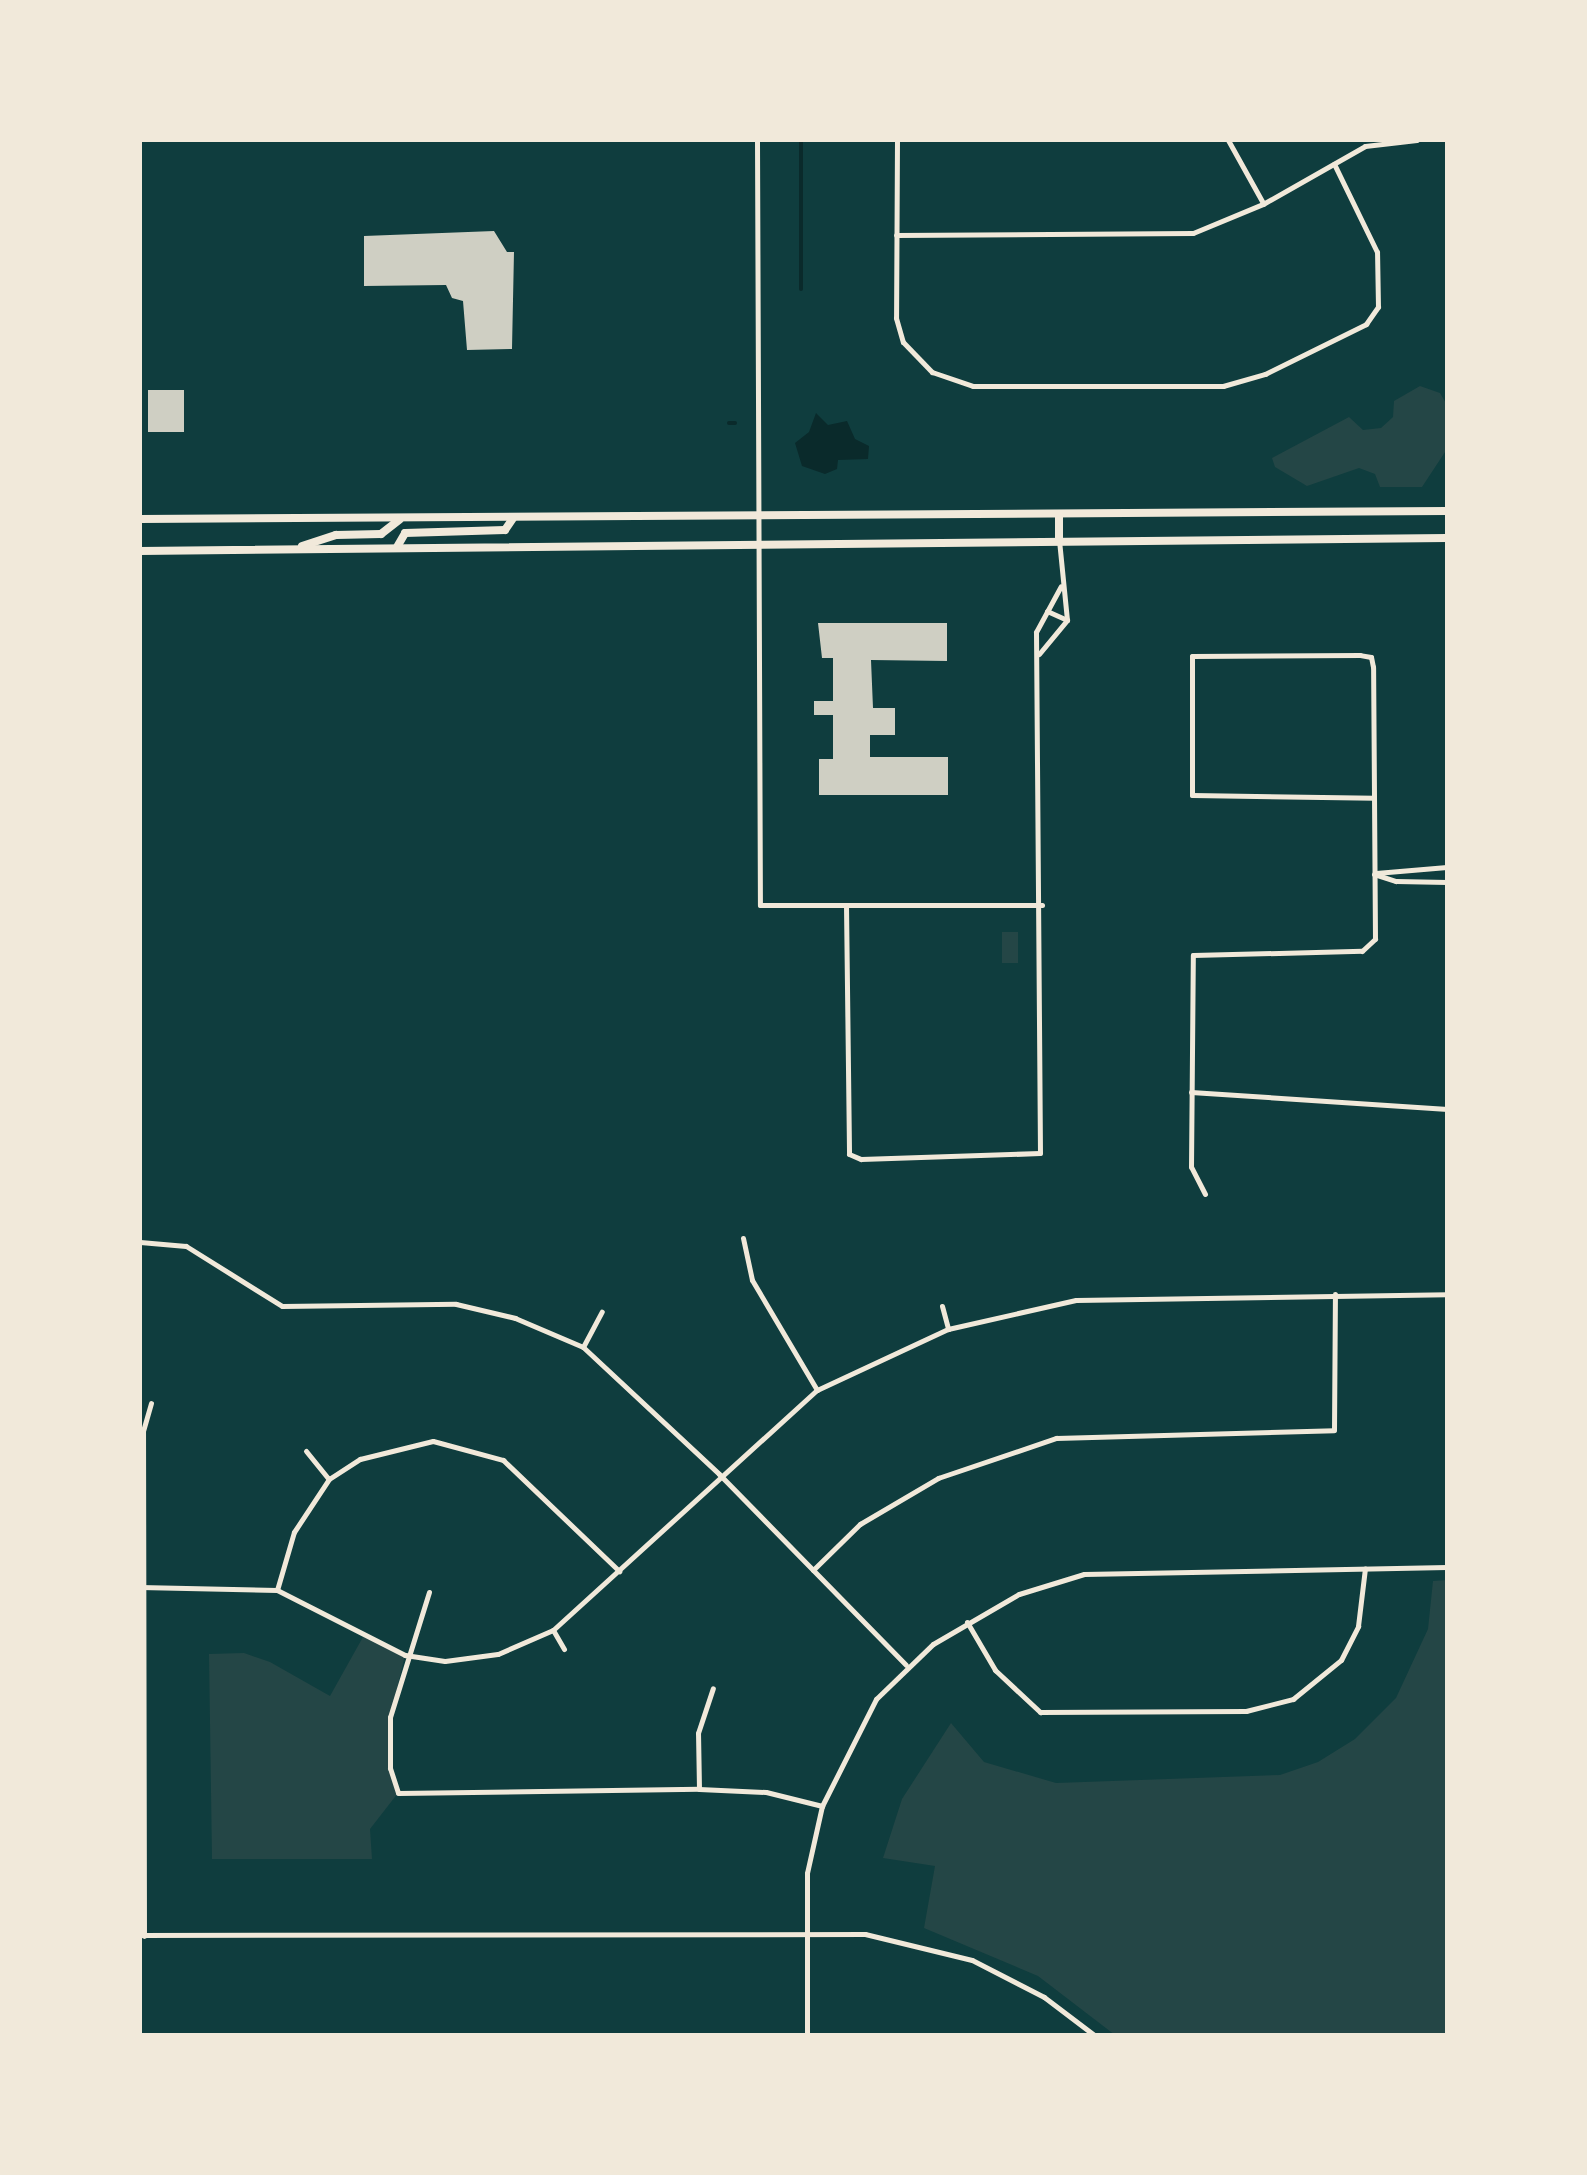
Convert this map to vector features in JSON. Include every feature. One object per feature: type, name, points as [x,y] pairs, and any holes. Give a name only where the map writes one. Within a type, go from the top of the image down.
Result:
[{"type":"main road","points":[[140,520],[1447,511]]},
{"type":"main road","points":[[1059,514],[1059,540]]},
{"type":"main road","points":[[397,547],[405,532],[505,530],[514,518]]},
{"type":"main road","points":[[291,549],[336,535],[381,534],[400,519]]},
{"type":"main road","points":[[140,551],[1447,538]]},
{"type":"street","points":[[757,140],[760,905],[1042,905]]},
{"type":"street","points":[[897,140],[896,318],[916,361],[949,381],[973,386],[1224,386],[1265,374],[1374,319],[1377,252],[1334,164]]},
{"type":"street","points":[[1228,140],[1264,204]]},
{"type":"street","points":[[896,235],[1176,235],[1210,228],[1264,204],[1365,146],[1416,140]]},
{"type":"street","points":[[846,904],[849,1154],[861,1159],[1040,1154],[1042,905],[1036,632],[1060,586],[1059,540]]},
{"type":"street","points":[[1037,657],[1067,620],[1070,599],[1060,586]]},
{"type":"street","points":[[1047,610],[1067,620]]},
{"type":"street","points":[[1204,1194],[1190,1167],[1194,955],[1372,947],[1374,798],[1371,658],[1192,656],[1192,795],[1374,798]]},
{"type":"street","points":[[1374,874],[1447,867]]},
{"type":"street","points":[[1374,874],[1396,882],[1447,882]]},
{"type":"street","points":[[1191,1092],[1447,1109]]},
{"type":"street","points":[[742,1238],[752,1280],[817,1390]]},
{"type":"street","points":[[140,1242],[186,1246],[282,1306],[456,1304],[514,1318],[583,1347],[719,1474],[906,1665]]},
{"type":"street","points":[[813,1570],[860,1524],[938,1478],[1026,1446],[1118,1432],[1334,1430],[1335,1294]]},
{"type":"street","points":[[141,1587],[277,1590],[405,1654],[445,1661],[498,1654],[553,1630],[719,1474],[817,1390],[948,1329],[1076,1300],[1447,1294]]},
{"type":"street","points":[[942,1306],[948,1329]]},
{"type":"street","points":[[583,1347],[602,1312]]},
{"type":"street","points":[[151,1402],[144,1431],[141,1587],[141,1936],[807,1932],[892,1938],[972,1960],[1044,1997],[1094,2035]]},
{"type":"street","points":[[277,1590],[294,1532],[329,1479],[360,1459],[406,1444],[459,1444],[528,1478],[619,1571]]},
{"type":"street","points":[[306,1451],[329,1479]]},
{"type":"street","points":[[808,2035],[808,1874],[822,1806],[865,1716],[906,1665],[967,1622],[1019,1594],[1084,1574],[1447,1567]]},
{"type":"street","points":[[967,1622],[1007,1684],[1040,1712],[1246,1711],[1293,1699],[1341,1660],[1358,1626],[1366,1568]]},
{"type":"street","points":[[429,1592],[405,1654],[390,1718],[398,1793],[699,1788],[766,1792],[822,1806]]},
{"type":"street","points":[[553,1630],[564,1649]]},
{"type":"street","points":[[699,1788],[698,1733],[713,1688]]},
{"type":"shaded area","points":[[1420,386],[1440,393],[1447,405],[1447,449],[1422,487],[1380,487],[1375,474],[1359,468],[1307,486],[1275,467],[1272,458],[1349,417],[1363,430],[1381,428],[1393,417],[1394,401]]},
{"type":"shaded area","points":[[816,413],[828,425],[847,421],[855,439],[869,446],[868,459],[838,460],[837,469],[825,474],[802,466],[795,443],[809,432]]},
{"type":"shaded area","points":[[1002,932],[1018,932],[1018,963],[1002,963]]},
{"type":"shaded area","points":[[1447,1580],[1447,2035],[1115,2035],[1038,1976],[924,1928],[935,1866],[883,1858],[902,1799],[951,1723],[984,1762],[1056,1783],[1280,1775],[1318,1762],[1355,1739],[1396,1698],[1428,1629],[1433,1581]]},
{"type":"shaded area","points":[[363,1637],[405,1655],[390,1718],[390,1768],[398,1793],[370,1829],[372,1859],[212,1859],[209,1654],[244,1653],[270,1662],[330,1696]]},
{"type":"building","points":[[494,231],[507,252],[514,252],[512,349],[467,350],[463,301],[452,298],[446,285],[364,286],[364,236]]},
{"type":"building","points":[[148,390],[184,390],[184,432],[148,432]]},
{"type":"building","points":[[818,623],[947,623],[947,661],[871,660],[873,708],[895,708],[895,735],[870,735],[870,757],[948,757],[948,795],[819,795],[819,759],[833,759],[833,715],[814,715],[814,701],[833,701],[833,658],[822,658]]},
{"type":"waterway","points":[[801,140],[801,289]]},
{"type":"waterway","points":[[729,423],[735,423]]}]
